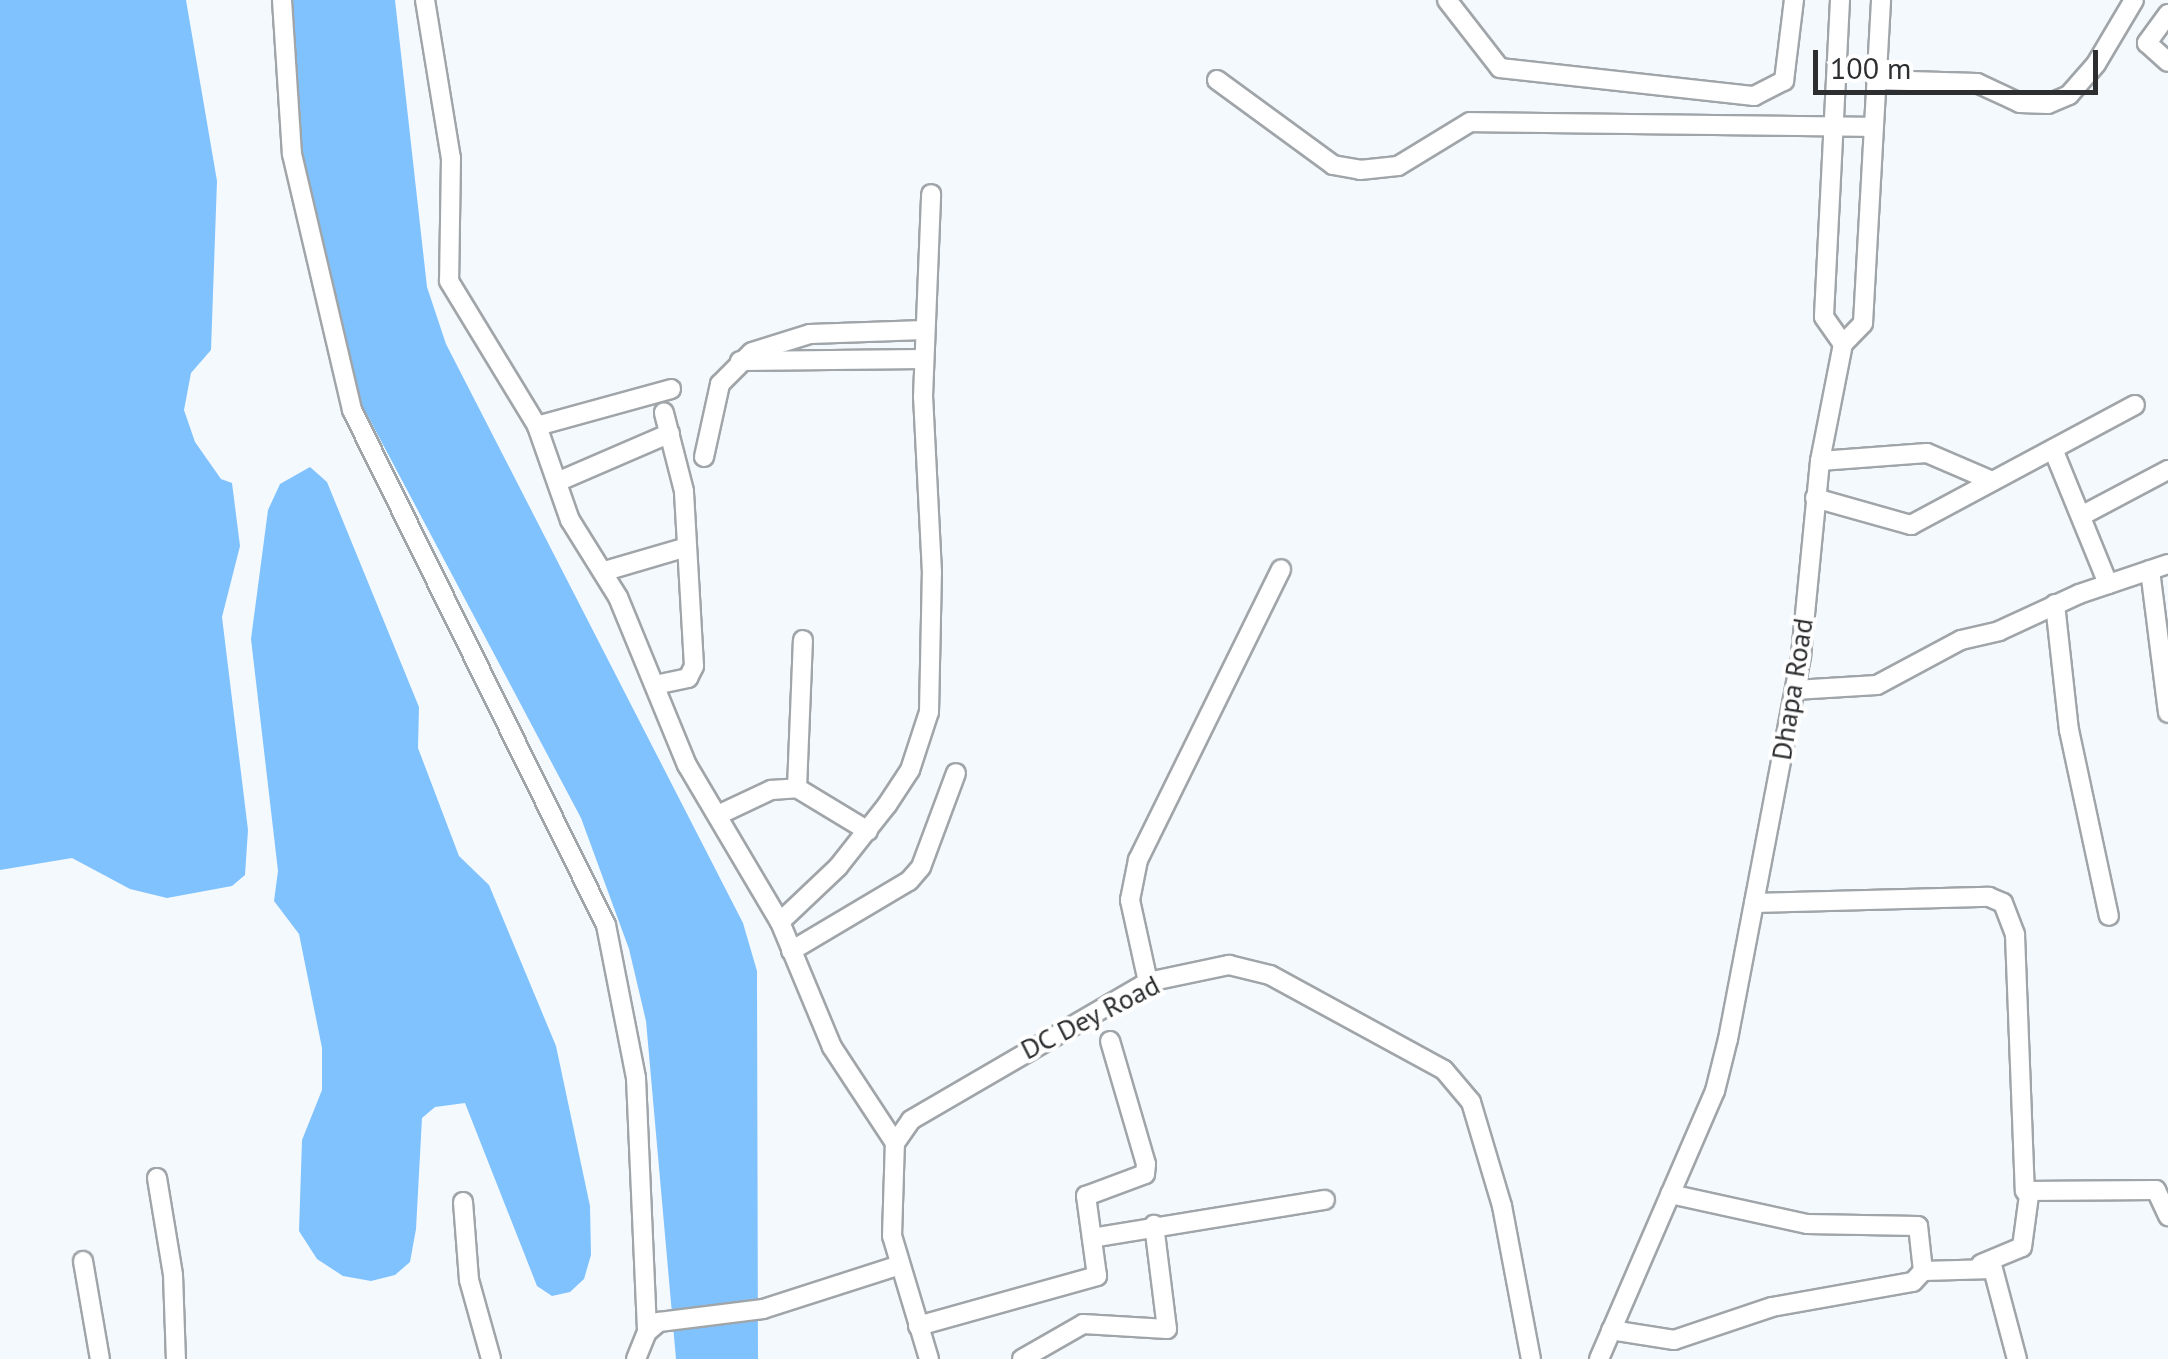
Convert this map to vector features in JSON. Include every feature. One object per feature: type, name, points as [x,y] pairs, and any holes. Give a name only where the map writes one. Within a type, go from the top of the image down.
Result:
[{"type":"street","points":[[282,0],[292,154],[352,410],[582,865],[612,944],[636,1078],[653,1327],[636,1359]]},
{"type":"street","points":[[425,0],[452,158],[449,281],[536,426],[570,520],[605,571],[687,765],[780,922],[832,1046],[895,1143],[890,1191],[897,1266],[929,1359]]},
{"type":"street","points":[[1446,0],[1500,68],[1754,96],[1784,81],[1794,0]]},
{"type":"street","points":[[1840,0],[1830,126],[1824,318],[1843,344]]},
{"type":"street","name":"Dhapa Road","points":[[1599,1359],[1714,1090],[1754,903],[1795,690],[1820,462],[1843,344],[1862,323],[1881,0]]},
{"type":"street","points":[[1876,80],[1977,84],[2020,103],[2048,104],[2069,95],[2096,64],[2134,0]]},
{"type":"street","points":[[2168,14],[2147,43],[2168,62]]},
{"type":"street","points":[[1217,80],[1334,165],[1360,170],[1398,166],[1470,122],[1873,127]]},
{"type":"street","points":[[780,922],[868,831],[910,770],[929,712],[932,573],[924,330],[931,194]]},
{"type":"street","points":[[704,458],[712,405],[740,361],[774,341],[810,334],[924,330]]},
{"type":"street","points":[[740,361],[924,360]]},
{"type":"street","points":[[536,426],[671,389]]},
{"type":"street","points":[[1815,498],[1911,525],[2135,405]]},
{"type":"street","points":[[655,686],[693,673],[682,480],[664,414]]},
{"type":"street","points":[[557,482],[670,432]]},
{"type":"street","points":[[2053,449],[2108,584]]},
{"type":"street","points":[[1820,462],[1927,453],[1992,481]]},
{"type":"street","points":[[2081,516],[2168,470]]},
{"type":"street","points":[[605,571],[687,547]]},
{"type":"street","points":[[1795,690],[1876,685],[1938,650],[1999,631],[2055,604],[2159,567],[2168,713]]},
{"type":"street","points":[[1148,982],[1130,900],[1138,860],[1281,569]]},
{"type":"street","points":[[2055,604],[2068,730],[2109,916]]},
{"type":"street","points":[[796,788],[803,640]]},
{"type":"street","points":[[791,951],[893,892],[922,867],[956,773]]},
{"type":"street","points":[[718,814],[771,790],[796,788],[868,831]]},
{"type":"street","points":[[1612,1330],[1674,1340],[1772,1307],[1913,1282],[1923,1272],[1981,1264],[2022,1247],[2029,1196],[2023,1182],[2015,935],[2003,903],[1989,896],[1754,903]]},
{"type":"street","name":"DC Dey Road","points":[[895,1143],[936,1100],[1148,982],[1229,965],[1270,975],[1444,1070],[1483,1128],[1531,1359]]},
{"type":"street","points":[[918,1326],[1097,1276],[1086,1196],[1145,1174],[1146,1164],[1110,1041]]},
{"type":"street","points":[[157,1178],[173,1274],[176,1359]]},
{"type":"street","points":[[2029,1196],[2156,1190],[2168,1216]]},
{"type":"street","points":[[1670,1194],[1808,1224],[1918,1226],[1923,1272]]},
{"type":"street","points":[[1092,1238],[1325,1200]]},
{"type":"street","points":[[462,1202],[469,1280],[492,1359]]},
{"type":"street","points":[[1022,1359],[1083,1324],[1167,1328],[1154,1225]]},
{"type":"street","points":[[84,1261],[100,1359]]},
{"type":"street","points":[[1981,1264],[1993,1268],[2017,1359]]},
{"type":"street","points":[[653,1327],[763,1309],[897,1266]]},
{"type":"water","points":[[0,0],[186,0],[217,181],[211,350],[191,373],[184,410],[195,442],[221,479],[232,483],[240,546],[222,617],[248,830],[245,875],[232,886],[167,898],[130,889],[72,858],[0,870]]},
{"type":"water","points":[[292,0],[395,0],[427,287],[446,344],[743,923],[757,971],[758,1359],[676,1359],[646,1021],[629,949],[581,818],[353,388],[304,174]]},
{"type":"water","points":[[310,467],[327,482],[419,707],[418,748],[459,856],[489,885],[556,1046],[590,1206],[591,1255],[584,1279],[570,1292],[552,1296],[537,1286],[465,1103],[435,1107],[422,1118],[416,1229],[410,1262],[395,1275],[371,1281],[343,1276],[317,1259],[299,1231],[302,1140],[322,1090],[322,1048],[299,934],[274,901],[278,871],[251,639],[268,510],[280,484]]}]
